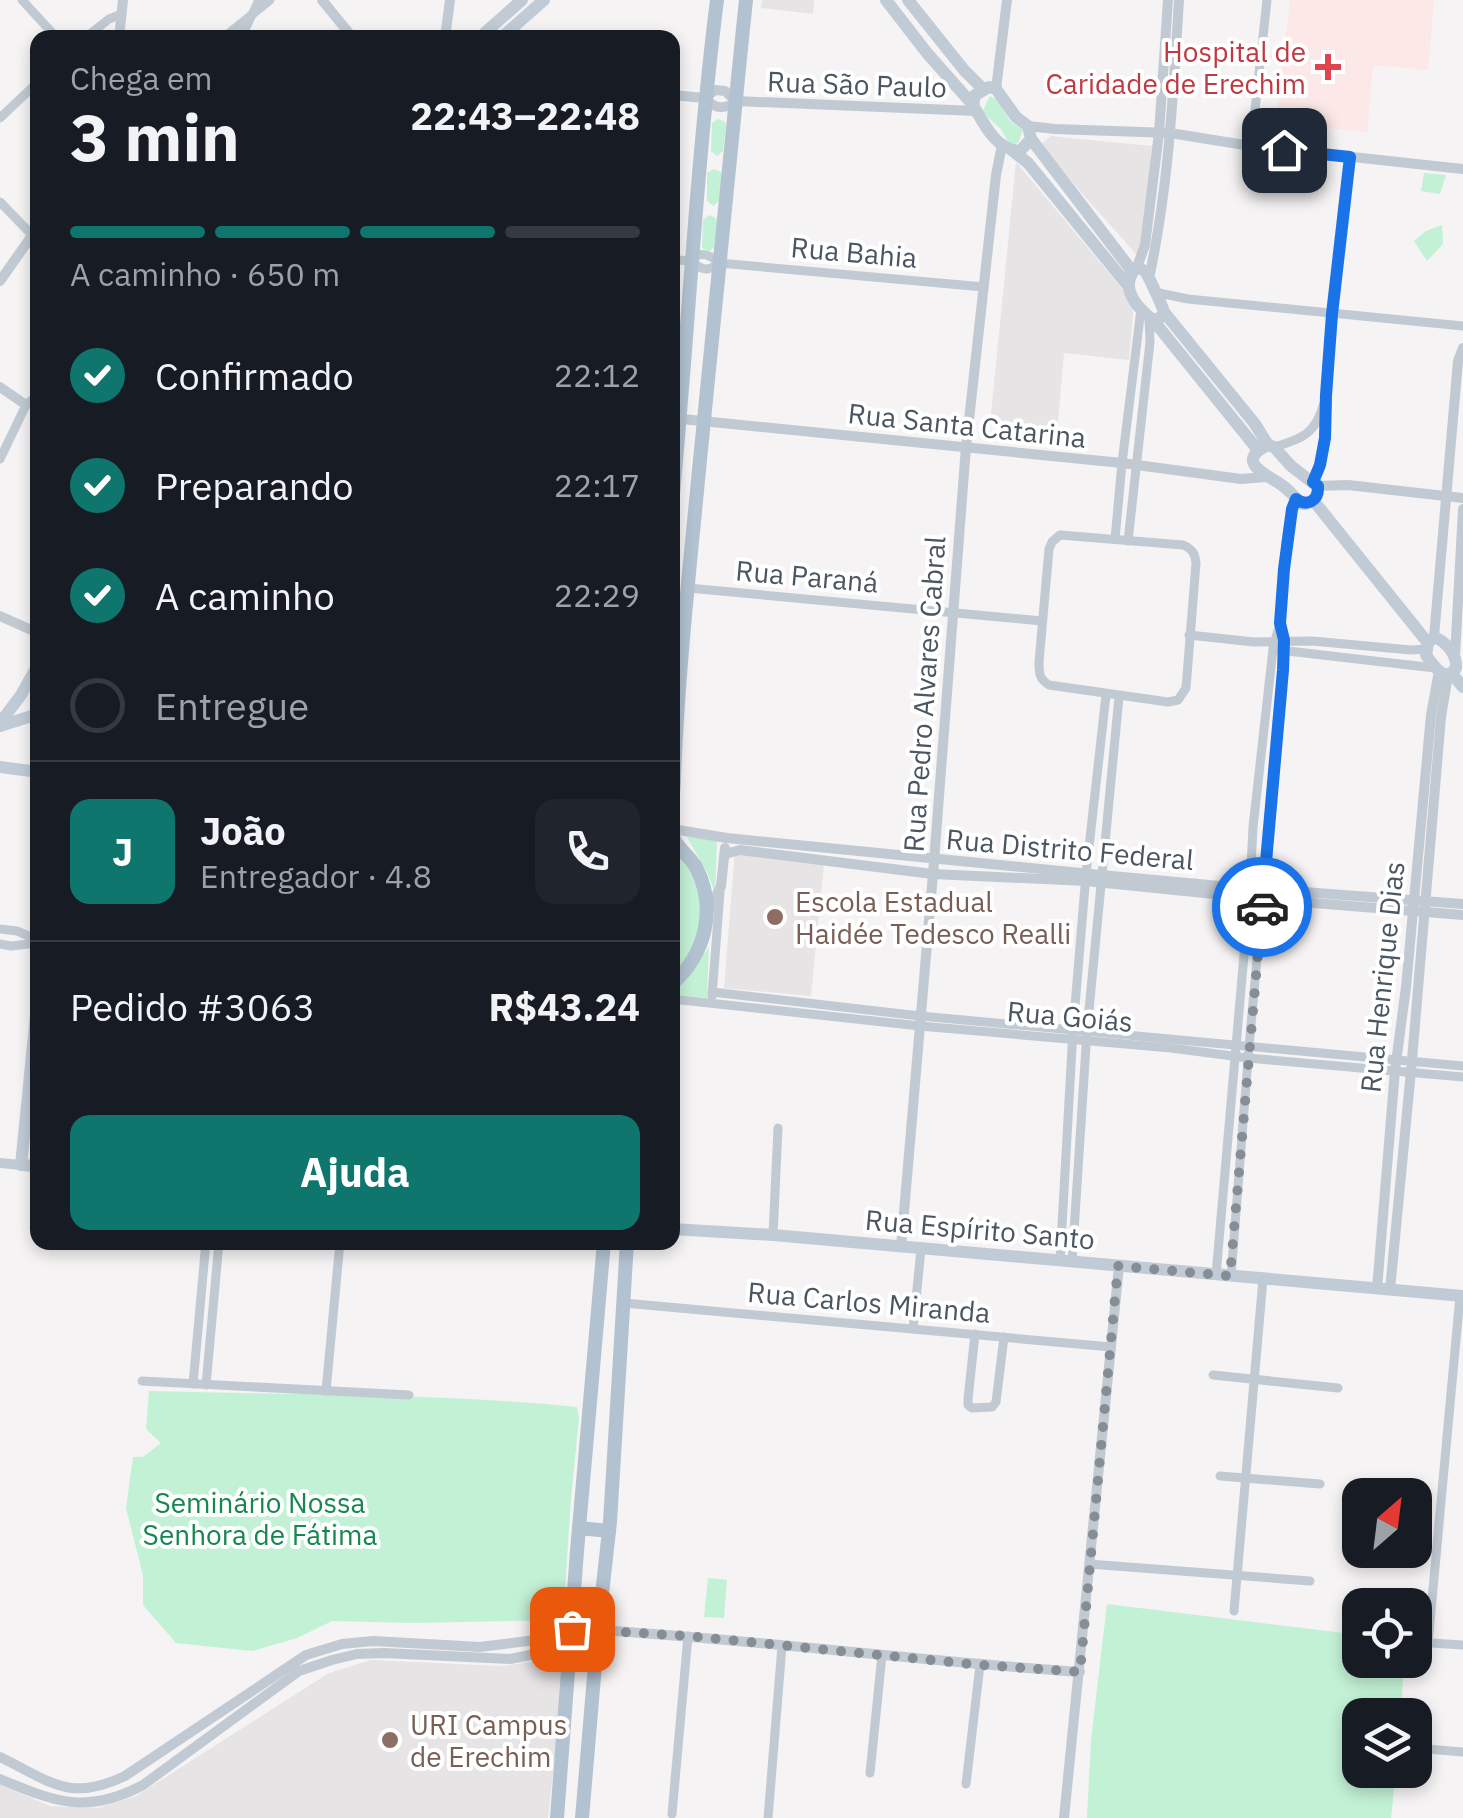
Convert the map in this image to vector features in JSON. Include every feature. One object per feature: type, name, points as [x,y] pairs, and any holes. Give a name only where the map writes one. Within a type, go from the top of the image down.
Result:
[{"type":"main road","points":[[488,30],[522,0]]},
{"type":"main road","points":[[510,30],[544,0]]},
{"type":"main road","points":[[680,374],[717,0]]},
{"type":"main road","points":[[680,587],[704,421],[746,0]]},
{"type":"main road","points":[[886,0],[987,128],[1028,164],[1129,287],[1242,407],[1264,451],[1257,469],[1302,504],[1315,490]]},
{"type":"main road","points":[[908,0],[964,70]]},
{"type":"main road","points":[[927,53],[940,54],[942,41]]},
{"type":"main road","points":[[947,75],[948,68],[959,66],[990,89],[1029,132],[1135,269],[1146,271],[1154,292],[1154,313],[1230,416],[1264,451],[1291,466],[1315,490],[1429,643]]},
{"type":"main road","points":[[975,108],[976,95],[990,89]]},
{"type":"main road","points":[[1008,148],[1020,151],[1029,132]]},
{"type":"main road","points":[[1129,287],[1135,269]]},
{"type":"main road","points":[[1230,416],[1242,407]]},
{"type":"main road","points":[[1429,643],[1438,639],[1463,687]]},
{"type":"main road","points":[[1429,643],[1426,655],[1452,669]]},
{"type":"main road","points":[[0,724],[30,678]]},
{"type":"main road","points":[[0,724],[30,716]]},
{"type":"main road","points":[[0,767],[30,771]]},
{"type":"main road","points":[[680,847],[696,868],[707,919],[700,948],[680,978]]},
{"type":"main road","points":[[30,1075],[21,1165],[30,1166]]},
{"type":"main road","name":"Rua Espírito Santo","points":[[680,1229],[1462,1296]]},
{"type":"main road","points":[[558,1818],[603,1250]]},
{"type":"main road","points":[[582,1818],[609,1531],[627,1250]]},
{"type":"main road","points":[[599,1301],[624,1303]]},
{"type":"main road","points":[[580,1528],[609,1531]]},
{"type":"main road","points":[[572,1629],[598,1630]]},
{"type":"street","points":[[22,0],[50,30]]},
{"type":"street","points":[[120,30],[123,0]]},
{"type":"street","points":[[245,30],[259,0]]},
{"type":"street","points":[[234,30],[270,0]]},
{"type":"street","points":[[322,0],[346,30]]},
{"type":"street","points":[[447,30],[450,0]]},
{"type":"street","points":[[990,89],[1007,0]]},
{"type":"street","points":[[1135,269],[1145,246],[1165,133],[1168,0]]},
{"type":"street","points":[[1149,278],[1156,248],[1179,0]]},
{"type":"street","points":[[1251,146],[1267,0]]},
{"type":"street","points":[[95,30],[122,14]]},
{"type":"street","points":[[0,118],[30,90]]},
{"type":"street","points":[[680,96],[705,98]]},
{"type":"street","name":"Rua São Paulo","points":[[705,98],[718,108],[736,101],[975,108]]},
{"type":"street","points":[[1029,132],[1165,133],[1463,170]]},
{"type":"street","name":"Rua Pedro Alvares Cabral","points":[[901,1247],[966,447],[984,287],[1008,148]]},
{"type":"street","points":[[1350,157],[1332,314],[1325,438],[1315,490],[1348,486],[1463,498]]},
{"type":"street","points":[[0,202],[30,228]]},
{"type":"street","points":[[0,281],[30,237]]},
{"type":"street","name":"Rua Bahia","points":[[680,261],[690,262],[702,255],[720,263],[984,287]]},
{"type":"street","points":[[1154,292],[1188,299],[1463,326]]},
{"type":"street","points":[[1154,313],[1188,299]]},
{"type":"street","points":[[1115,540],[1126,424],[1154,313]]},
{"type":"street","points":[[1128,541],[1154,313]]},
{"type":"street","points":[[1279,645],[1312,641],[1411,650],[1429,643],[1458,361],[1463,348]]},
{"type":"street","points":[[0,388],[26,405]]},
{"type":"street","points":[[1225,476],[1247,466],[1264,451],[1314,429],[1326,395]]},
{"type":"street","points":[[0,458],[30,402]]},
{"type":"street","name":"Rua Santa Catarina","points":[[680,419],[1122,463],[1240,479],[1266,477]]},
{"type":"street","points":[[1126,424],[1140,425]]},
{"type":"street","points":[[1223,1275],[1263,899],[1286,542],[1296,499]]},
{"type":"street","name":"Rua Henrique Dias","points":[[1383,1289],[1400,1183],[1411,1066],[1412,987],[1432,715],[1452,669],[1463,509]]},
{"type":"street","points":[[1060,535],[1128,541],[1182,545],[1195,554],[1186,688],[1178,700],[1168,702],[1048,686],[1039,674],[1050,549],[1055,538],[1060,535]]},
{"type":"street","name":"Rua Paraná","points":[[680,587],[1042,621]]},
{"type":"street","points":[[0,616],[30,630]]},
{"type":"street","points":[[1189,635],[1452,669]]},
{"type":"street","points":[[1223,1275],[1253,827],[1279,645]]},
{"type":"street","points":[[1066,1262],[1073,1035],[1106,695]]},
{"type":"street","points":[[1066,1262],[1119,696]]},
{"type":"street","name":"Rua Distrito Federal","points":[[680,831],[1249,892],[1263,899],[1419,906],[1463,904]]},
{"type":"street","points":[[712,998],[721,886],[729,852],[727,838]]},
{"type":"street","name":"Rua Distrito Federal","points":[[729,852],[934,874],[1086,877]]},
{"type":"street","points":[[715,954],[707,919],[721,886]]},
{"type":"street","name":"Rua Distrito Federal","points":[[1249,892],[1264,886],[1463,915]]},
{"type":"street","points":[[0,929],[30,938]]},
{"type":"street","points":[[0,944],[30,943]]},
{"type":"street","name":"Rua Henrique Dias","points":[[1383,1289],[1395,1064],[1412,987]]},
{"type":"street","name":"Rua Goiás","points":[[680,1000],[712,998],[1236,1052],[1395,1064],[1463,1077]]},
{"type":"street","name":"Rua Goiás","points":[[1411,1066],[1463,1066]]},
{"type":"street","points":[[773,1235],[778,1128]]},
{"type":"street","points":[[0,1163],[21,1165]]},
{"type":"street","points":[[1386,1182],[1400,1183]]},
{"type":"street","points":[[913,1328],[921,1249]]},
{"type":"street","points":[[193,1384],[205,1250]]},
{"type":"street","points":[[206,1385],[218,1250]]},
{"type":"street","points":[[326,1391],[339,1250]]},
{"type":"street","points":[[1064,1818],[1118,1266]]},
{"type":"street","points":[[1234,1611],[1263,1280]]},
{"type":"street","points":[[1432,1602],[1462,1296]]},
{"type":"street","name":"Rua Carlos Miranda","points":[[624,1303],[1111,1347]]},
{"type":"street","points":[[975,1334],[968,1399],[972,1408],[987,1408],[996,1402],[1004,1337]]},
{"type":"street","points":[[1213,1375],[1338,1388]]},
{"type":"street","points":[[142,1381],[408,1396]]},
{"type":"street","points":[[1220,1476],[1320,1484]]},
{"type":"street","points":[[1089,1564],[1310,1581]]},
{"type":"street","points":[[0,1757],[59,1786],[88,1790],[108,1784],[150,1761],[306,1655],[342,1644],[402,1642],[480,1647],[535,1640],[572,1629]]},
{"type":"street","points":[[598,1630],[1080,1672]]},
{"type":"street","points":[[672,1814],[688,1636]]},
{"type":"street","points":[[1432,1643],[1463,1646]]},
{"type":"street","points":[[503,1644],[503,1660]]},
{"type":"street","points":[[768,1818],[782,1646]]},
{"type":"street","points":[[0,1779],[47,1799],[66,1802],[105,1800],[126,1794],[299,1671],[358,1654],[503,1660],[545,1652],[559,1654],[570,1662]]},
{"type":"street","points":[[870,1773],[882,1655]]},
{"type":"street","points":[[966,1784],[980,1665]]},
{"type":"street","points":[[1432,1749],[1463,1752]]},
{"type":"street","points":[[16,1786],[24,1768]]},
{"type":"shaded area","points":[[762,0],[814,0],[813,14],[761,8]]},
{"type":"shaded area","name":"Hospital de Caridade de Erechim","points":[[1290,0],[1434,0],[1428,70],[1373,65],[1367,132],[1276,122]]},
{"type":"shaded area","points":[[1051,136],[1152,146],[1143,251],[1136,254],[1047,154],[1042,143]]},
{"type":"shaded area","points":[[1016,162],[1134,303],[1129,360],[1064,353],[1057,432],[990,424]]},
{"type":"shaded area","name":"Escola Estadual Haidée Tedesco Realli","points":[[735,850],[824,863],[811,996],[724,988]]},
{"type":"shaded area","name":"URI Campus de Erechim","points":[[556,1659],[565,1668],[548,1818],[0,1818],[0,1785],[50,1806],[98,1808],[136,1796],[329,1673],[371,1660],[500,1666]]},
{"type":"green space","points":[[990,96],[999,101],[1010,121],[1023,130],[1012,149],[1001,129],[982,112]]},
{"type":"green space","points":[[718,119],[726,126],[723,151],[717,156],[711,151],[712,123]]},
{"type":"green space","points":[[714,169],[722,176],[719,201],[713,206],[707,201],[707,173]]},
{"type":"green space","points":[[1424,173],[1446,175],[1440,194],[1421,191]]},
{"type":"green space","points":[[709,215],[717,222],[714,247],[709,252],[702,248],[703,220]]},
{"type":"green space","points":[[1442,225],[1443,244],[1427,261],[1414,241]]},
{"type":"green space","points":[[687,837],[717,840],[715,893],[707,872]]},
{"type":"green space","points":[[680,856],[692,868],[702,901],[696,946],[680,967]]},
{"type":"green space","points":[[709,947],[707,998],[680,995],[680,981]]},
{"type":"green space","name":"Seminário Nossa Senhora de Fátima","points":[[149,1391],[417,1397],[577,1407],[563,1620],[332,1621],[297,1638],[252,1651],[176,1643],[143,1605],[143,1575],[126,1508],[133,1457],[143,1457],[161,1443],[146,1429]]},
{"type":"green space","points":[[708,1578],[727,1580],[724,1618],[704,1617]]},
{"type":"green space","points":[[1107,1604],[1342,1633],[1342,1678],[1403,1678],[1402,1698],[1342,1698],[1342,1788],[1394,1788],[1391,1818],[1087,1818],[1091,1740]]},
{"type":"way so far","points":[[572,1629],[1080,1672],[1118,1266],[1230,1276],[1262,907]]},
{"type":"place","name":"Hospital de Caridade de Erechim","points":[[1328,67]]},
{"type":"place","name":"Escola Estadual Haidée Tedesco Realli","points":[[775,917]]},
{"type":"place","name":"URI Campus de Erechim","points":[[390,1740]]},
{"type":"route","points":[[1262,907],[1283,670],[1280,623],[1286,542],[1296,499],[1308,504],[1318,491],[1313,482],[1325,438],[1332,314],[1350,157],[1284,150]]}]
